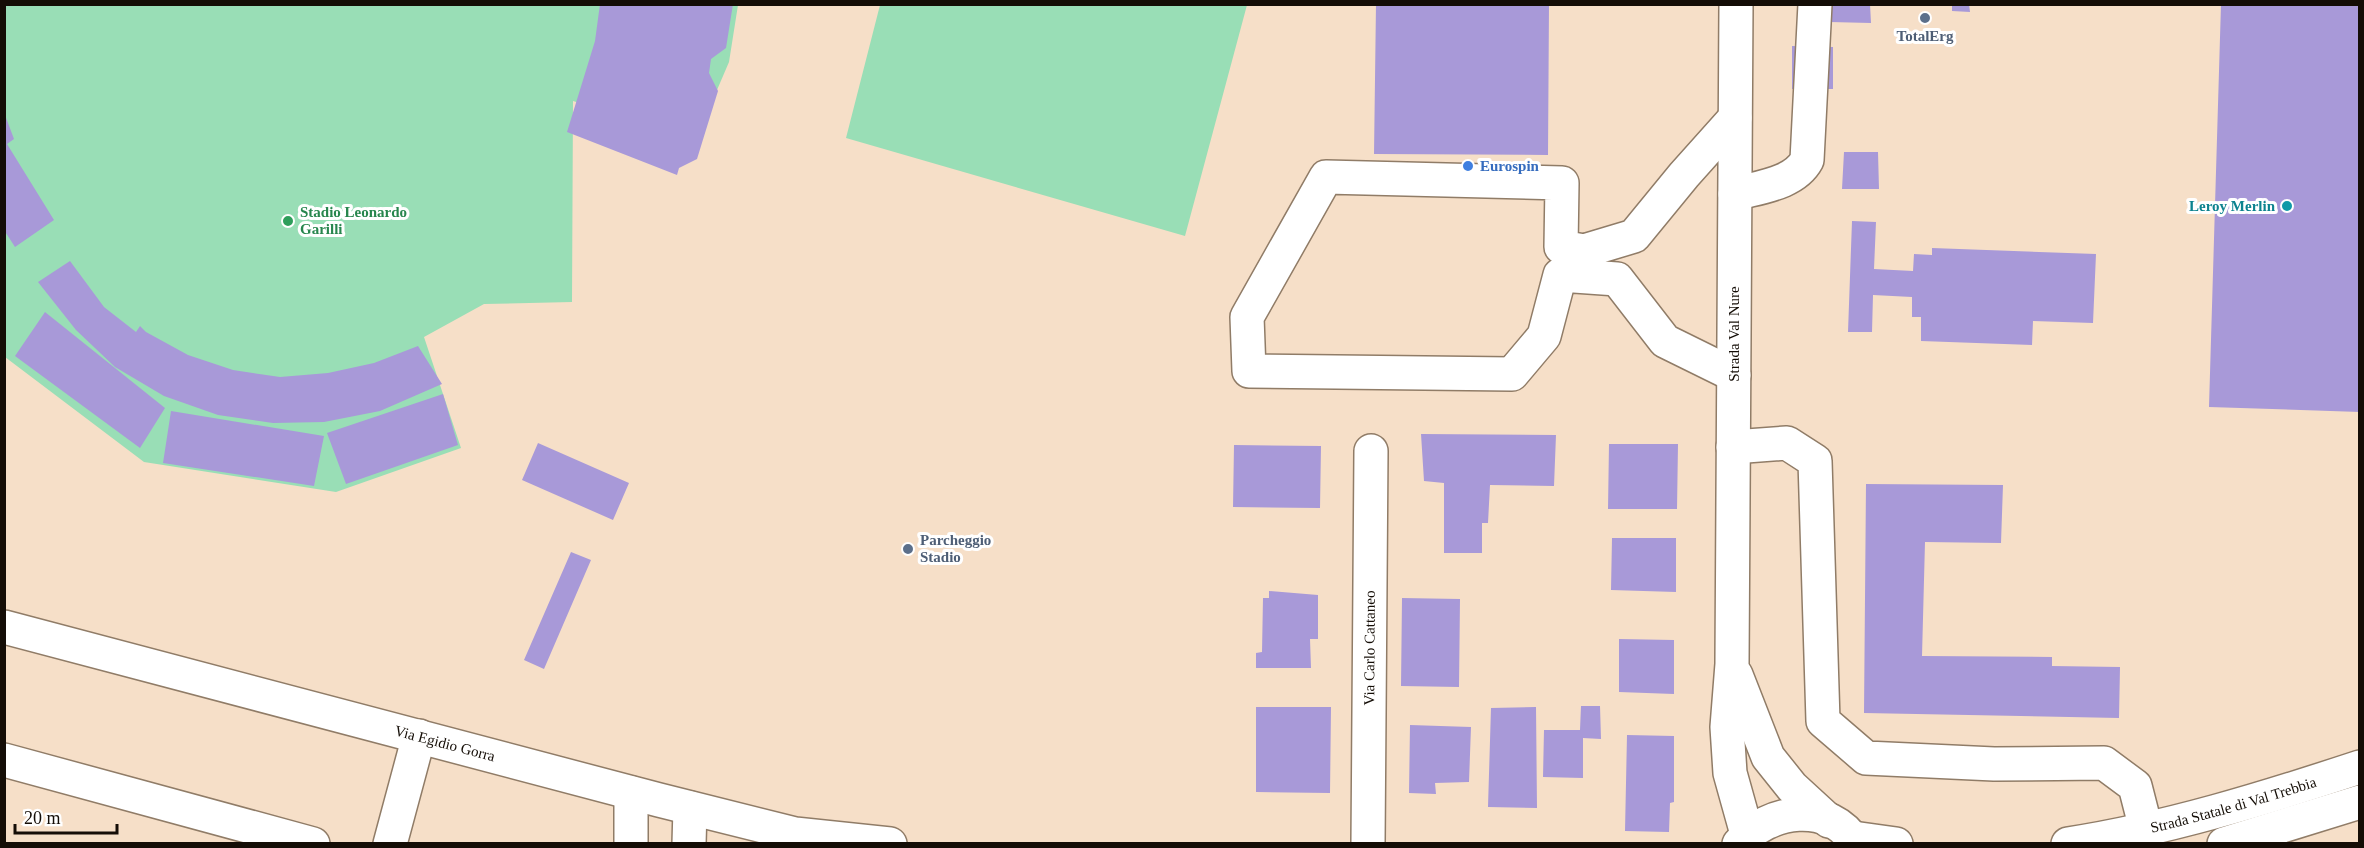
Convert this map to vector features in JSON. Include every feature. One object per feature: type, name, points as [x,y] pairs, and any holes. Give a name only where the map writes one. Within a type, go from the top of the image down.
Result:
[{"type":"street","name":"Strada Val Nure","points":[[1736,4],[1732,664],[1727,727],[1730,773],[1743,838]]},
{"type":"street","points":[[1735,194],[1788,179],[1801,171],[1807,160],[1815,4]]},
{"type":"street","points":[[1734,375],[1665,341],[1617,279],[1560,275],[1544,336],[1512,374],[1248,371],[1247,317],[1326,177],[1562,183],[1560,247],[1584,251],[1634,236],[1735,118]]},
{"type":"street","points":[[1733,447],[1787,443],[1815,461],[1823,721],[1866,758],[1994,764],[2104,763],[2136,786],[2146,829]]},
{"type":"street","name":"Via Carlo Cattaneo","points":[[1368,843],[1371,451]]},
{"type":"street","name":"Via Egidio Gorra","points":[[4,627],[631,793],[795,834],[890,843]]},
{"type":"street","points":[[1732,664],[1768,757],[1792,787],[1846,834]]},
{"type":"street","points":[[390,843],[419,736]]},
{"type":"street","points":[[2292,789],[2360,749]]},
{"type":"street","points":[[4,760],[313,843]]},
{"type":"street","name":"Strada Statale di Val Trebbia","points":[[2068,843],[2115,837],[2146,829],[2292,789],[2360,767]]},
{"type":"street","points":[[631,793],[631,843]]},
{"type":"street","points":[[2224,843],[2360,802]]},
{"type":"street","points":[[689,843],[690,808]]},
{"type":"street","points":[[1743,838],[1765,821],[1786,814],[1808,814],[1846,834],[1896,843]]},
{"type":"green space","name":"Stadio Leonardo Garilli","points":[[4,5],[738,5],[729,62],[696,139],[573,101],[572,302],[484,304],[424,337],[461,448],[336,492],[144,462],[5,357]]},
{"type":"green space","points":[[880,5],[1247,5],[1185,236],[846,138]]},
{"type":"building","points":[[600,4],[733,4],[726,48],[711,59],[709,73],[718,91],[697,159],[679,168],[677,175],[567,132],[595,41]]},
{"type":"building","points":[[1376,4],[1549,4],[1548,155],[1374,154]]},
{"type":"building","points":[[1830,4],[1870,4],[1871,23],[1830,22]]},
{"type":"building","points":[[1952,4],[1969,4],[1970,12],[1952,11]]},
{"type":"building","name":"Leroy Merlin","points":[[2221,4],[2360,4],[2360,412],[2209,407]]},
{"type":"building","points":[[1792,46],[1833,47],[1833,89],[1792,89]]},
{"type":"building","points":[[5,115],[14,139],[7,144],[54,220],[15,247],[4,230]]},
{"type":"building","points":[[1844,152],[1878,152],[1879,189],[1842,189]]},
{"type":"building","points":[[1852,221],[1876,222],[1874,269],[1913,271],[1914,254],[1932,255],[1932,248],[2096,254],[2093,323],[2033,321],[2032,345],[1921,341],[1921,317],[1912,317],[1912,297],[1873,295],[1872,332],[1848,332]]},
{"type":"building","points":[[70,261],[104,307],[136,332],[140,326],[146,332],[188,355],[233,370],[280,377],[328,373],[374,363],[418,346],[442,384],[380,411],[324,422],[273,423],[218,415],[164,396],[115,367],[76,330],[38,282]]},
{"type":"building","points":[[45,312],[165,408],[140,448],[15,356]]},
{"type":"building","points":[[443,394],[458,445],[346,484],[327,433]]},
{"type":"building","points":[[171,411],[324,436],[314,486],[163,463]]},
{"type":"building","points":[[1421,434],[1556,435],[1554,486],[1490,485],[1488,523],[1482,523],[1482,553],[1444,553],[1444,483],[1424,481]]},
{"type":"building","points":[[538,443],[629,483],[613,520],[522,480]]},
{"type":"building","points":[[1609,444],[1678,444],[1677,509],[1608,509]]},
{"type":"building","points":[[1234,445],[1321,446],[1320,508],[1233,507]]},
{"type":"building","points":[[1866,484],[2003,485],[2001,543],[1925,542],[1922,656],[2052,657],[2052,666],[2120,667],[2119,718],[1864,713]]},
{"type":"building","points":[[1612,538],[1676,538],[1676,592],[1611,590]]},
{"type":"building","points":[[571,552],[591,560],[544,669],[524,660]]},
{"type":"building","points":[[1269,591],[1318,595],[1318,639],[1310,639],[1311,668],[1256,668],[1256,653],[1262,652],[1263,598],[1269,598]]},
{"type":"building","points":[[1402,598],[1460,599],[1459,687],[1401,686]]},
{"type":"building","points":[[1619,639],[1674,640],[1674,694],[1619,692]]},
{"type":"building","points":[[1581,706],[1600,706],[1601,739],[1583,738],[1583,778],[1543,777],[1544,730],[1580,730]]},
{"type":"building","points":[[1256,707],[1331,707],[1330,793],[1256,792]]},
{"type":"building","points":[[1536,707],[1537,808],[1488,807],[1491,708]]},
{"type":"building","points":[[1410,725],[1471,727],[1469,782],[1435,783],[1436,794],[1409,793]]},
{"type":"building","points":[[1627,735],[1674,736],[1674,802],[1670,803],[1669,832],[1625,831]]},
{"type":"place","name":"TotalErg","points":[[1925,18]]},
{"type":"place","name":"Eurospin","points":[[1468,166]]},
{"type":"place","name":"Leroy Merlin","points":[[2287,206]]},
{"type":"place","name":"Stadio Leonardo Garilli","points":[[288,221]]},
{"type":"place","name":"Parcheggio Stadio","points":[[908,549]]}]
